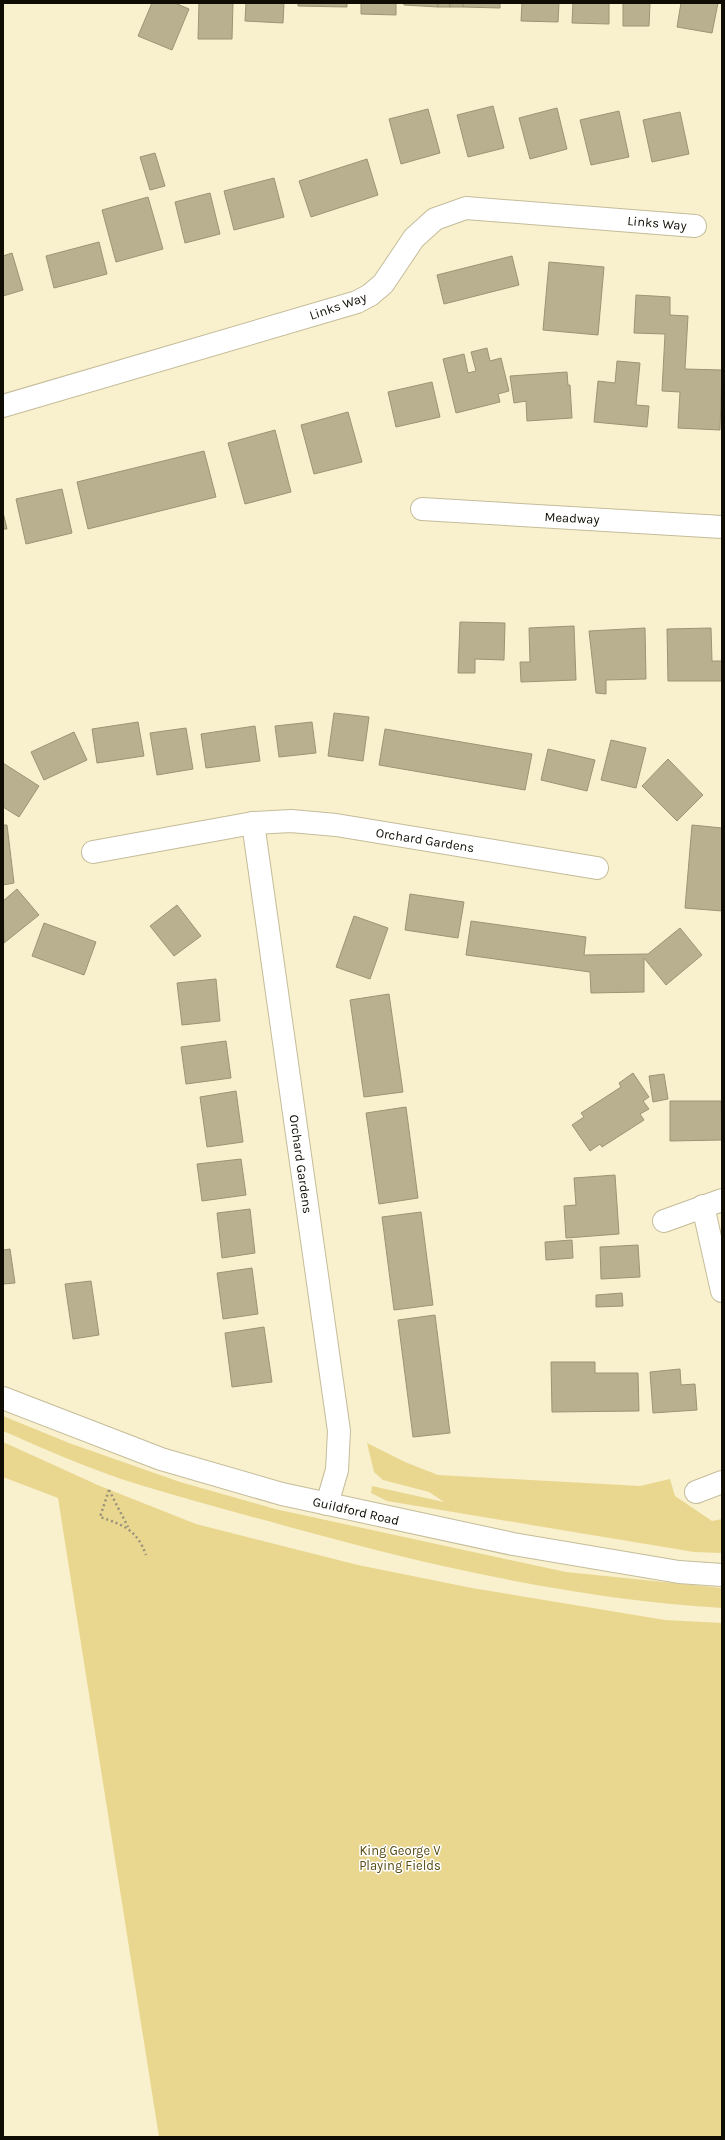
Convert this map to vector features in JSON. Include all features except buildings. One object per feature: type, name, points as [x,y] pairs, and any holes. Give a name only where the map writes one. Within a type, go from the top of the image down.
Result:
[{"type":"street","name":"Links Way","points":[[3,406],[357,302],[370,295],[384,284],[414,238],[434,219],[466,208],[695,226]]},
{"type":"street","name":"Meadway","points":[[422,509],[722,527]]},
{"type":"street","name":"Orchard Gardens","points":[[93,852],[253,823],[291,821],[336,825],[597,868]]},
{"type":"street","name":"Orchard Gardens","points":[[253,823],[339,1431],[337,1470],[327,1504]]},
{"type":"street","points":[[664,1221],[712,1203],[722,1291]]},
{"type":"street","name":"Guildford Road","points":[[3,1398],[161,1459],[282,1494],[520,1546],[679,1572],[722,1575]]},
{"type":"street","points":[[696,1492],[722,1482]]},
{"type":"path","points":[[128,1527],[100,1517],[109,1490],[128,1527],[142,1543],[146,1555]]},
{"type":"green space","points":[[3,1416],[69,1443],[180,1482],[275,1509],[566,1572],[722,1588],[722,1608],[667,1604],[559,1589],[452,1568],[346,1542],[142,1486],[106,1474],[3,1431]]},
{"type":"green space","name":"King George V Playing Fields","points":[[3,1442],[100,1486],[196,1524],[358,1565],[472,1588],[665,1620],[722,1623],[722,2137],[159,2137],[58,1498],[3,1477]]},
{"type":"green space","points":[[367,1443],[405,1462],[438,1475],[640,1486],[670,1479],[675,1496],[712,1521],[722,1519],[722,1553],[694,1552],[387,1501],[371,1493],[372,1486],[444,1502],[429,1492],[383,1480],[374,1472]]}]
